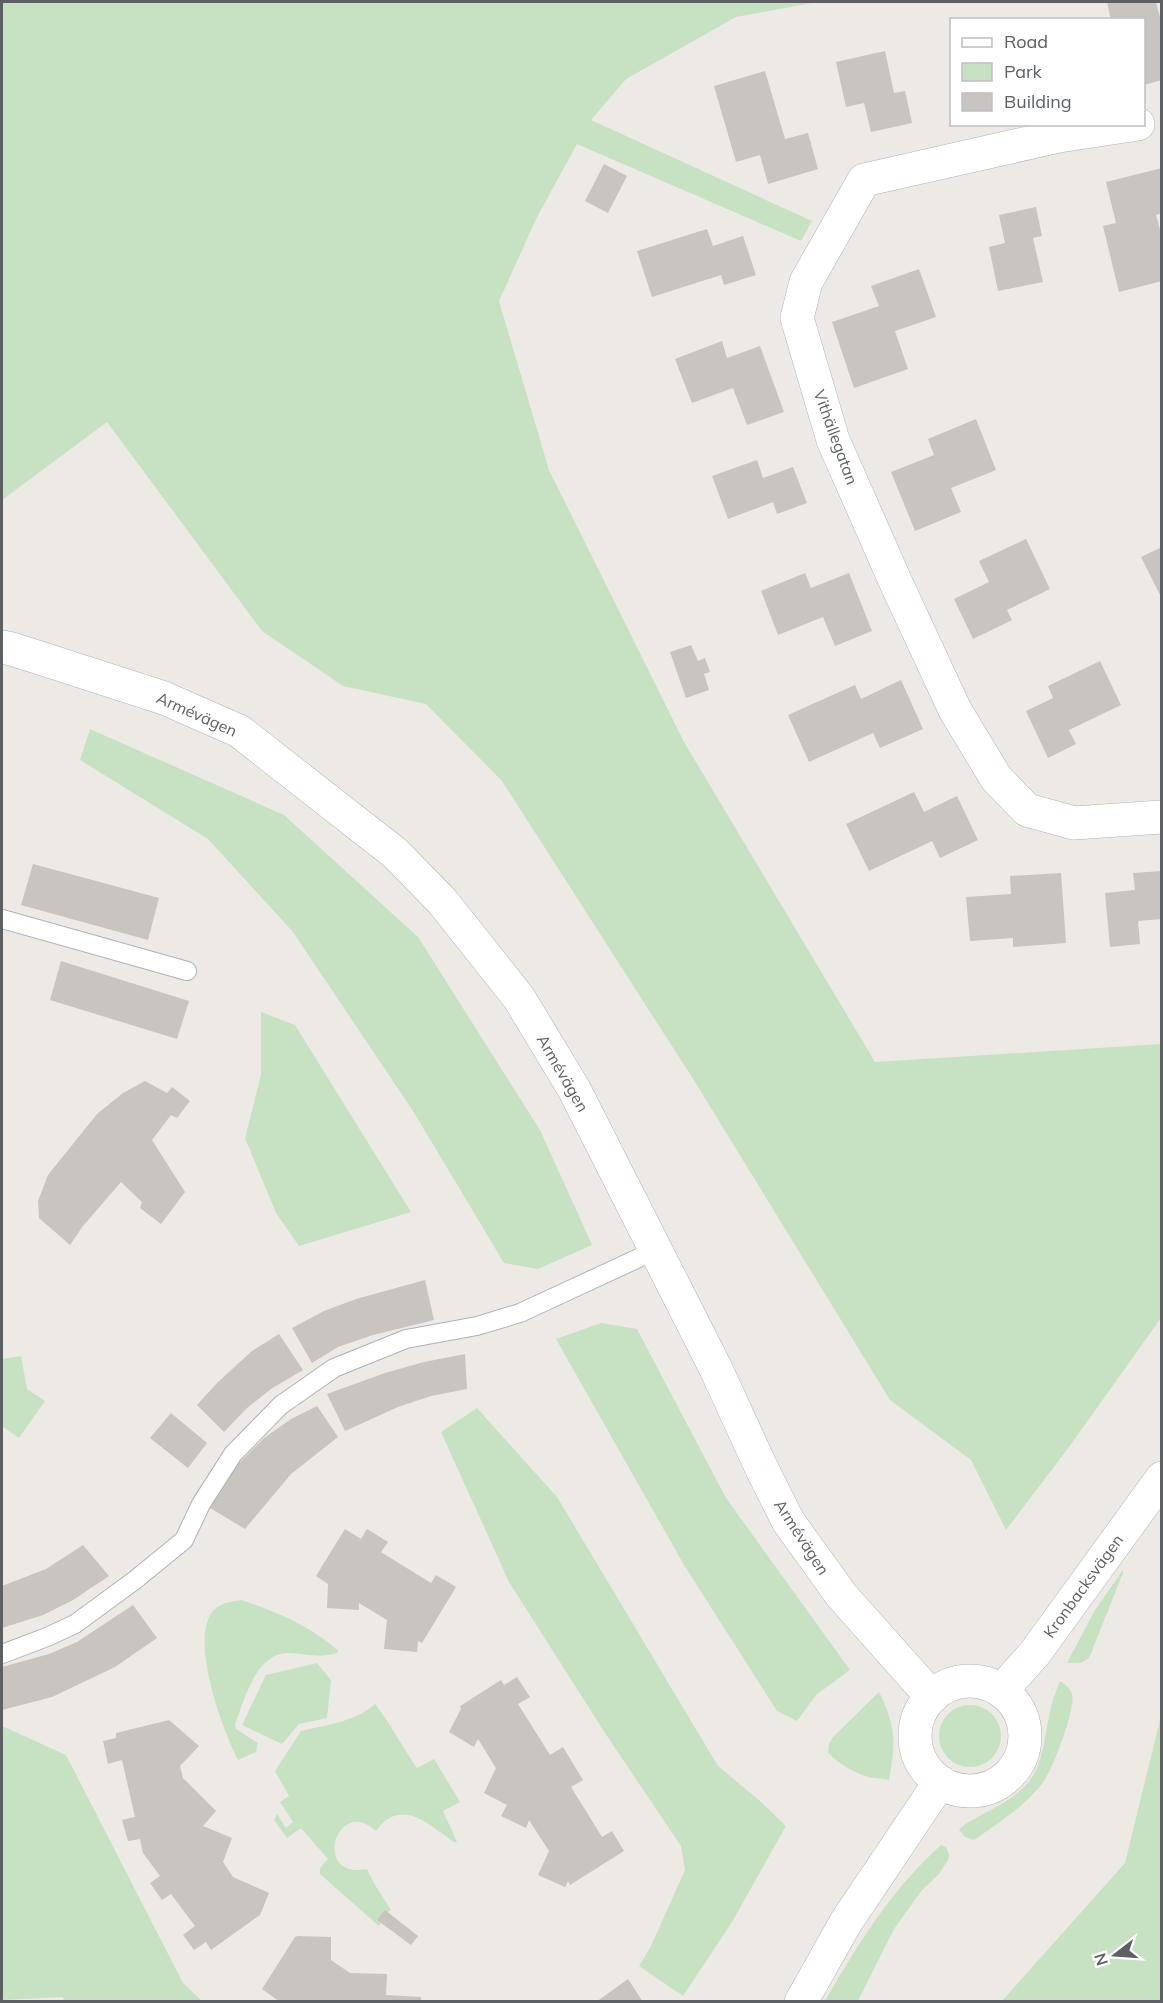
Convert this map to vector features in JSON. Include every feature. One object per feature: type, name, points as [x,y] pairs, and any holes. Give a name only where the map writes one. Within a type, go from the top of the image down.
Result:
[{"type":"street","points":[[1145,124],[1161,121]]},
{"type":"street","name":"Vithällegatan","points":[[1125,126],[1059,136],[864,180],[806,282],[797,318],[833,440],[955,710],[996,778],[1027,810],[1074,823],[1161,817]]},
{"type":"street","name":"Armévägen","points":[[2,647],[164,698],[239,731],[395,853],[441,902],[519,998],[574,1089],[716,1369],[760,1467],[788,1521],[842,1596],[932,1697]]},
{"type":"street","name":"Kronbacksvägen","points":[[1001,1691],[1035,1653],[1161,1478]]},
{"type":"street","points":[[973,1681],[987,1684],[1001,1691],[1014,1702],[1022,1718],[1025,1735],[1023,1752],[1016,1767],[1004,1780],[989,1788],[972,1792],[955,1790],[940,1782],[928,1771],[919,1757],[916,1725],[922,1710],[932,1697],[944,1688],[958,1683],[973,1681]]},
{"type":"street","points":[[801,2001],[846,1922],[940,1782]]},
{"type":"lane","points":[[2,919],[187,971]]},
{"type":"lane","points":[[2,1654],[75,1624],[184,1540],[201,1504],[232,1454],[280,1406],[334,1368],[406,1339],[477,1326],[520,1313],[656,1250]]},
{"type":"green space","points":[[2,2],[817,2],[736,17],[626,79],[591,120],[812,221],[801,241],[577,144],[537,217],[499,301],[549,470],[684,742],[875,1062],[1161,1044],[1161,1318],[1069,1447],[1006,1530],[971,1460],[890,1400],[695,1082],[502,781],[426,704],[343,686],[262,631],[107,422],[2,500]]},
{"type":"green space","points":[[90,729],[284,815],[418,937],[540,1130],[592,1245],[538,1269],[504,1263],[413,1111],[293,932],[208,839],[80,760]]},
{"type":"green space","points":[[261,1012],[295,1025],[411,1212],[299,1246],[276,1213],[245,1138],[261,1075]]},
{"type":"green space","points":[[601,1323],[637,1329],[726,1498],[850,1670],[816,1695],[797,1721],[777,1711],[684,1565],[556,1339]]},
{"type":"green space","points":[[21,1356],[27,1389],[45,1401],[19,1438],[2,1426],[2,1359]]},
{"type":"green space","points":[[477,1408],[557,1497],[718,1766],[786,1826],[732,1922],[683,1996],[639,1966],[650,1948],[685,1870],[681,1846],[605,1733],[509,1582],[441,1432]]},
{"type":"green space","points":[[1123,1570],[1089,1658],[1081,1663],[1067,1663],[1095,1610]]},
{"type":"green space","points":[[241,1600],[292,1620],[338,1650],[337,1653],[323,1656],[287,1653],[267,1661],[247,1691],[235,1724],[236,1729],[258,1743],[256,1752],[238,1760],[224,1728],[210,1683],[205,1639],[207,1622],[215,1609]]},
{"type":"green space","points":[[317,1663],[331,1680],[327,1718],[299,1724],[282,1744],[242,1725],[266,1675]]},
{"type":"green space","points":[[1060,1681],[1072,1694],[1071,1712],[1053,1764],[1044,1781],[1021,1806],[993,1827],[974,1840],[965,1837],[959,1830],[964,1825],[1013,1796],[1032,1777],[1040,1761],[1051,1708]]},
{"type":"green space","points":[[879,1692],[889,1715],[893,1735],[889,1780],[856,1772],[837,1761],[828,1752],[833,1737]]},
{"type":"green space","points":[[375,1704],[417,1768],[434,1759],[460,1802],[443,1811],[457,1842],[425,1822],[405,1815],[395,1816],[376,1831],[362,1823],[350,1823],[341,1830],[336,1841],[335,1852],[339,1863],[350,1869],[367,1869],[391,1910],[378,1920],[381,1923],[379,1926],[320,1874],[320,1868],[328,1859],[301,1828],[287,1838],[274,1820],[277,1814],[286,1828],[293,1822],[280,1802],[289,1796],[275,1771],[301,1731],[349,1719]]},
{"type":"green space","points":[[970,1705],[992,1714],[1001,1736],[992,1758],[970,1767],[948,1758],[939,1736],[948,1714]]},
{"type":"green space","points":[[1161,1716],[1161,2001],[1002,2001],[1125,1863]]},
{"type":"green space","points":[[2,1726],[66,1755],[183,1983],[202,2001],[64,2002],[63,1997],[2,2000]]},
{"type":"green space","points":[[941,1845],[946,1847],[949,1858],[939,1874],[922,1890],[894,1929],[858,2001],[825,2001],[863,1938],[891,1899],[906,1880]]},
{"type":"building","points":[[1107,2],[1156,2],[1162,25],[1162,80],[1145,85],[1145,18],[1111,18]]},
{"type":"building","points":[[885,51],[894,93],[905,91],[912,123],[871,132],[864,103],[846,107],[836,62]]},
{"type":"building","points":[[765,71],[785,139],[808,133],[818,169],[768,184],[760,155],[736,162],[714,86]]},
{"type":"building","points":[[604,164],[627,176],[608,213],[585,201]]},
{"type":"building","points":[[1162,168],[1162,213],[1156,215],[1162,237],[1162,281],[1119,292],[1103,226],[1116,223],[1106,182]]},
{"type":"building","points":[[1036,207],[1042,236],[1033,238],[1043,282],[998,291],[989,247],[1005,243],[999,215]]},
{"type":"building","points":[[707,229],[713,246],[743,236],[756,275],[724,285],[721,275],[652,297],[637,251]]},
{"type":"building","points":[[919,269],[936,317],[895,331],[908,369],[854,388],[832,322],[879,306],[871,286]]},
{"type":"building","points":[[722,341],[727,358],[760,346],[784,412],[747,425],[733,388],[692,403],[675,359]]},
{"type":"building","points":[[976,419],[996,470],[951,488],[961,512],[915,531],[891,472],[934,455],[928,439]]},
{"type":"building","points":[[757,460],[763,478],[793,467],[807,503],[777,514],[773,502],[728,519],[712,476]]},
{"type":"building","points":[[1026,539],[1050,589],[1007,610],[1012,620],[973,639],[954,599],[989,582],[979,561]]},
{"type":"building","points":[[1162,547],[1162,599],[1141,557]]},
{"type":"building","points":[[805,573],[811,588],[849,573],[872,631],[835,646],[823,617],[778,635],[761,591]]},
{"type":"building","points":[[691,645],[698,661],[705,658],[710,672],[704,674],[709,690],[686,698],[670,652]]},
{"type":"building","points":[[1100,661],[1121,705],[1069,730],[1076,744],[1048,758],[1026,711],[1053,698],[1048,686]]},
{"type":"building","points":[[901,680],[923,729],[880,748],[873,733],[809,762],[788,715],[855,685],[861,699]]},
{"type":"building","points":[[914,792],[924,812],[957,796],[978,840],[940,858],[932,841],[869,871],[846,824]]},
{"type":"building","points":[[33,864],[159,898],[148,940],[21,905]]},
{"type":"building","points":[[1162,871],[1162,919],[1138,921],[1140,944],[1110,947],[1105,893],[1135,890],[1133,873]]},
{"type":"building","points":[[1061,873],[1066,943],[1013,947],[1013,938],[970,941],[966,897],[1011,894],[1010,876]]},
{"type":"building","points":[[61,961],[189,1001],[177,1039],[50,1000]]},
{"type":"building","points":[[145,1081],[167,1093],[172,1087],[190,1101],[177,1118],[171,1115],[152,1140],[185,1192],[161,1224],[140,1208],[142,1202],[121,1182],[83,1226],[70,1245],[39,1218],[38,1201],[48,1175],[97,1114],[123,1093]]},
{"type":"building","points":[[425,1280],[434,1320],[373,1335],[338,1347],[312,1363],[292,1328],[324,1311],[356,1299]]},
{"type":"building","points":[[279,1334],[303,1370],[271,1389],[247,1408],[224,1432],[197,1405],[252,1351]]},
{"type":"building","points":[[465,1354],[467,1389],[431,1396],[398,1407],[345,1431],[327,1394],[385,1373]]},
{"type":"building","points":[[317,1406],[338,1437],[291,1474],[245,1529],[210,1508],[234,1468],[264,1438],[291,1419]]},
{"type":"building","points":[[171,1413],[207,1443],[188,1468],[150,1438]]},
{"type":"building","points":[[345,1529],[361,1539],[367,1529],[388,1542],[381,1552],[431,1583],[436,1575],[456,1587],[422,1643],[418,1641],[417,1652],[384,1649],[387,1620],[359,1603],[359,1610],[327,1608],[328,1584],[316,1576]]},
{"type":"building","points":[[83,1545],[109,1576],[73,1600],[43,1615],[2,1628],[2,1586],[46,1569]]},
{"type":"building","points":[[133,1605],[157,1638],[115,1667],[52,1697],[2,1710],[2,1667],[49,1654],[77,1642]]},
{"type":"building","points":[[517,1677],[530,1697],[518,1704],[550,1755],[563,1747],[583,1780],[571,1787],[602,1837],[612,1831],[624,1851],[570,1885],[568,1881],[565,1887],[538,1875],[549,1851],[529,1820],[526,1828],[501,1816],[507,1805],[484,1793],[496,1768],[478,1739],[474,1747],[449,1732],[461,1709],[460,1706],[501,1680],[504,1685]]},
{"type":"building","points":[[169,1720],[199,1746],[180,1766],[183,1778],[216,1811],[203,1826],[232,1838],[223,1862],[233,1877],[269,1893],[260,1915],[211,1950],[206,1942],[194,1950],[183,1935],[195,1926],[171,1894],[162,1900],[150,1883],[160,1876],[143,1853],[140,1839],[128,1841],[122,1820],[135,1817],[122,1760],[108,1764],[103,1741],[116,1738],[116,1733]]},
{"type":"building","points":[[385,1910],[418,1936],[411,1945],[377,1920]]},
{"type":"building","points":[[295,1937],[331,1937],[331,1960],[350,1973],[387,1974],[386,1995],[421,1997],[421,2002],[280,2002],[262,1989]]},
{"type":"building","points":[[628,1979],[643,2002],[596,2002]]}]
